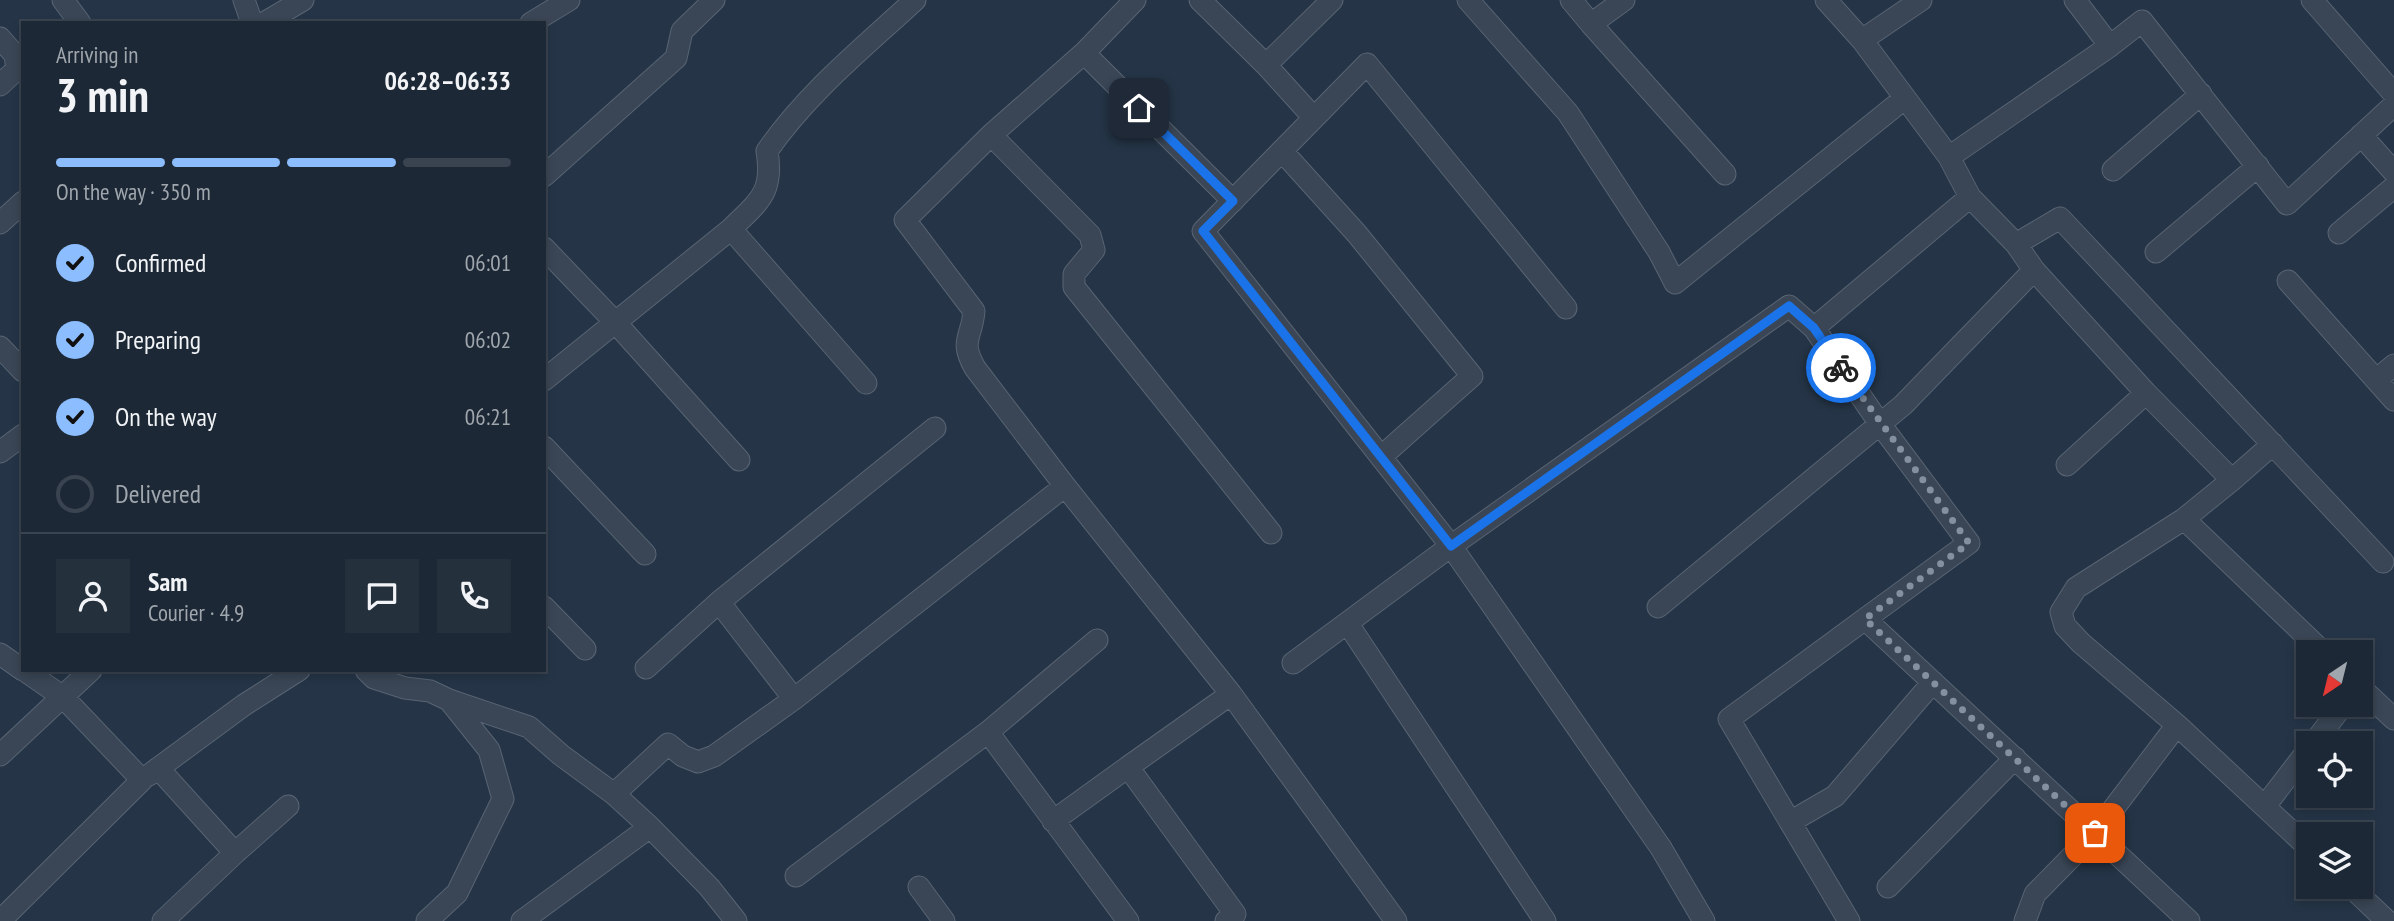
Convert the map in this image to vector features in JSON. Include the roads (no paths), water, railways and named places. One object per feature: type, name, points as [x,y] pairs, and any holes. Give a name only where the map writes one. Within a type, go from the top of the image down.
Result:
[{"type":"street","points":[[63,0],[79,21]]},
{"type":"street","points":[[244,0],[252,21]]},
{"type":"street","points":[[267,21],[303,0]]},
{"type":"street","points":[[534,21],[569,0]]},
{"type":"street","points":[[546,174],[676,58],[682,31],[714,0]]},
{"type":"street","points":[[546,378],[731,229],[766,191],[771,170],[767,150],[782,128],[915,0]]},
{"type":"street","points":[[1135,0],[1084,53],[991,135],[905,220],[974,311],[973,326],[966,337],[967,355],[1065,486],[1231,694],[1396,921]]},
{"type":"street","points":[[1200,0],[1266,65],[1314,118]]},
{"type":"street","points":[[1266,65],[1332,0]]},
{"type":"street","points":[[1468,0],[1568,113],[1652,240],[1675,283],[1905,98]]},
{"type":"street","points":[[1571,0],[1725,174]]},
{"type":"street","points":[[1591,24],[1624,0]]},
{"type":"street","points":[[1826,0],[1862,40],[1949,157],[1970,197],[2016,244],[2034,270],[2146,393],[2232,480]]},
{"type":"street","points":[[1862,40],[1920,0]]},
{"type":"street","points":[[2075,0],[2110,46]]},
{"type":"street","points":[[2312,0],[2394,94]]},
{"type":"street","points":[[1949,157],[2142,21],[2287,204],[2394,105]]},
{"type":"street","points":[[0,38],[15,55],[17,69],[0,85]]},
{"type":"street","points":[[1084,53],[1233,201]]},
{"type":"street","points":[[1566,308],[1367,64],[1203,231],[1451,546],[1661,848],[1704,921]]},
{"type":"street","points":[[2113,170],[2201,94]]},
{"type":"street","points":[[991,135],[1090,235],[1094,250],[1074,274],[1074,287],[1271,533]]},
{"type":"street","points":[[2361,135],[2394,172]]},
{"type":"street","points":[[1282,151],[1357,234],[1472,376],[1381,456]]},
{"type":"street","points":[[2157,252],[2258,166]]},
{"type":"street","points":[[2339,233],[2394,187]]},
{"type":"street","points":[[1814,328],[1970,197]]},
{"type":"street","points":[[0,223],[21,204]]},
{"type":"street","points":[[2016,244],[2060,218],[2383,562]]},
{"type":"street","points":[[731,229],[866,383]]},
{"type":"street","points":[[546,250],[615,322],[739,460]]},
{"type":"street","points":[[1658,607],[1903,405],[2034,270]]},
{"type":"street","points":[[2288,281],[2394,400]]},
{"type":"street","points":[[1293,663],[1451,546],[1789,306],[1814,328],[1969,543],[1729,719],[1849,921]]},
{"type":"street","points":[[0,347],[21,369]]},
{"type":"street","points":[[2376,380],[2394,365]]},
{"type":"street","points":[[2067,465],[2146,393]]},
{"type":"street","points":[[646,668],[719,602],[935,428]]},
{"type":"street","points":[[0,452],[21,436]]},
{"type":"street","points":[[2273,444],[2184,519],[2076,588],[2061,612],[2065,626],[2081,643],[2177,725],[2296,835]]},
{"type":"street","points":[[546,449],[645,554]]},
{"type":"street","points":[[614,793],[668,744],[683,756],[698,762],[714,755],[794,699],[1065,486]]},
{"type":"street","points":[[2184,519],[2310,640]]},
{"type":"street","points":[[719,602],[794,699]]},
{"type":"street","points":[[546,609],[585,649]]},
{"type":"street","points":[[1865,619],[2189,921]]},
{"type":"street","points":[[1348,624],[1545,921]]},
{"type":"street","points":[[796,876],[988,732],[1097,640]]},
{"type":"street","points":[[0,654],[21,669]]},
{"type":"street","points":[[26,672],[63,697],[235,853]]},
{"type":"street","points":[[0,755],[88,672]]},
{"type":"street","points":[[0,921],[150,774],[244,705],[296,672]]},
{"type":"street","points":[[368,672],[374,678],[405,688],[430,691],[529,727],[561,755],[614,793],[709,887],[736,921]]},
{"type":"street","points":[[1790,822],[1835,796],[1933,682]]},
{"type":"street","points":[[1053,821],[1231,694]]},
{"type":"street","points":[[2373,699],[2394,719]]},
{"type":"street","points":[[427,921],[457,893],[503,799],[489,750],[449,700]]},
{"type":"street","points":[[2025,921],[2035,894],[2095,833],[2177,725]]},
{"type":"street","points":[[988,732],[1053,821],[1118,918]]},
{"type":"street","points":[[1888,887],[2015,758]]},
{"type":"street","points":[[2265,806],[2296,766]]},
{"type":"street","points":[[1128,767],[1235,914],[1226,921]]},
{"type":"street","points":[[163,921],[288,806]]},
{"type":"street","points":[[522,921],[650,827]]},
{"type":"street","points":[[919,887],[944,921]]},
{"type":"street","points":[[2364,899],[2387,921]]}]
